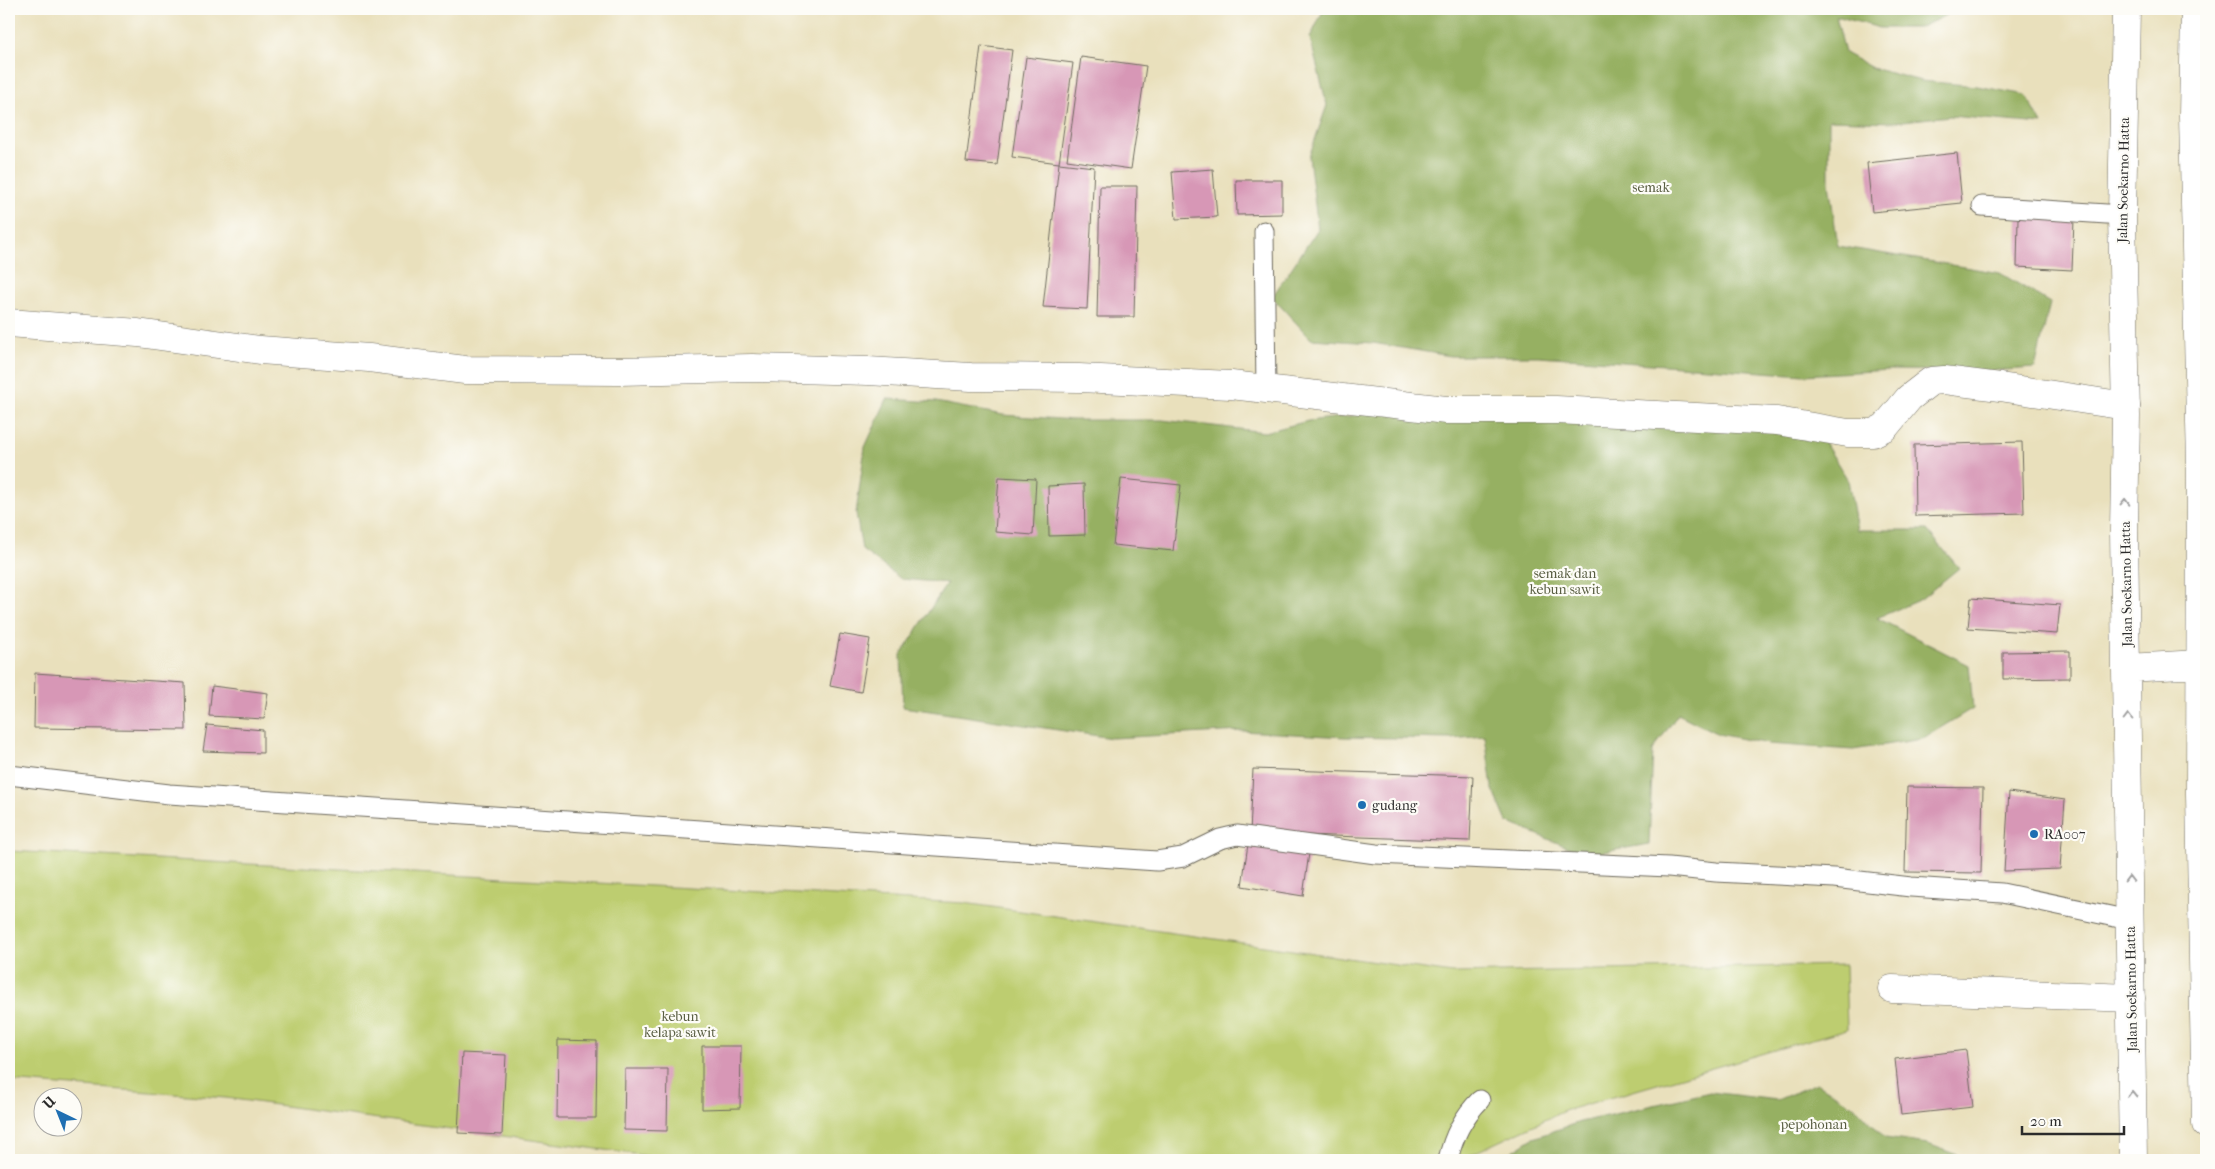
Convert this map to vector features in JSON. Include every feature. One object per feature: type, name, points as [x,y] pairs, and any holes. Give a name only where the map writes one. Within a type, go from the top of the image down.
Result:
[{"type":"main road","name":"Jalan Soekarno Hatta","points":[[2126,9],[2122,215],[2126,406],[2124,530],[2134,1160]]},
{"type":"main road","points":[[2195,9],[2200,116],[2204,465],[2202,675],[2206,1124]]},
{"type":"main road","points":[[9,323],[138,333],[260,350],[369,358],[465,370],[619,371],[752,368],[868,370],[970,377],[1117,379],[1231,385],[1446,410],[1556,410],[1743,419],[1777,422],[1848,433],[1873,432],[1885,427],[1908,398],[1931,381],[1944,380],[2000,387],[2126,406]]},
{"type":"main road","points":[[2127,668],[2202,675]]},
{"type":"main road","points":[[1892,989],[2131,998]]},
{"type":"lane","points":[[1982,206],[2122,215]]},
{"type":"lane","points":[[1264,231],[1266,389]]},
{"type":"lane","points":[[9,775],[170,794],[1157,861],[1183,857],[1220,839],[1237,836],[1376,854],[1669,867],[1716,872],[1834,878],[1911,887],[1969,890],[2002,894],[2129,920]]},
{"type":"lane","points":[[1448,1160],[1455,1137],[1465,1118],[1480,1100]]},
{"type":"green space","name":"semak","points":[[1324,9],[1952,9],[1953,12],[1919,28],[1880,28],[1836,16],[1845,53],[1872,68],[1921,81],[1977,86],[2026,95],[2042,124],[1950,116],[1893,122],[1829,120],[1829,183],[1838,246],[2000,273],[2050,303],[2035,368],[1987,371],[1890,370],[1804,375],[1539,356],[1450,356],[1373,343],[1311,339],[1272,297],[1318,229],[1309,157],[1327,105],[1310,38]]},
{"type":"green space","name":"semak dan kebun sawit","points":[[887,399],[936,402],[1003,415],[1074,420],[1162,420],[1265,432],[1308,421],[1384,412],[1814,426],[1848,480],[1857,530],[1927,530],[1959,568],[1921,599],[1877,618],[1969,665],[1973,708],[1922,739],[1853,750],[1768,744],[1718,734],[1678,714],[1653,750],[1649,844],[1587,855],[1507,822],[1492,787],[1485,736],[1451,739],[1345,737],[1242,731],[1112,738],[903,707],[901,655],[947,583],[901,579],[862,550],[856,513],[865,447]]},
{"type":"green space","name":"kebun kelapa sawit","points":[[9,851],[964,903],[1452,973],[1845,965],[1847,1029],[1564,1111],[1459,1160],[677,1160],[226,1098],[9,1081]]},
{"type":"green space","name":"pepohonan","points":[[1817,1083],[1858,1109],[1885,1138],[1928,1144],[1970,1160],[1499,1160],[1533,1138],[1580,1122],[1710,1092],[1777,1100]]},
{"type":"building","points":[[981,46],[1012,50],[997,165],[966,162]]},
{"type":"building","points":[[1026,57],[1073,63],[1059,163],[1012,157]]},
{"type":"building","points":[[1081,57],[1146,66],[1131,169],[1067,160]]},
{"type":"building","points":[[1957,153],[1962,203],[1872,212],[1867,163]]},
{"type":"building","points":[[1059,163],[1094,167],[1087,309],[1043,307]]},
{"type":"building","points":[[1213,169],[1217,217],[1176,219],[1172,172]]},
{"type":"building","points":[[1236,180],[1282,180],[1282,214],[1237,215]]},
{"type":"building","points":[[1100,186],[1137,186],[1134,317],[1097,317]]},
{"type":"building","points":[[2018,218],[2074,220],[2072,270],[2017,267]]},
{"type":"building","points":[[2022,442],[2024,513],[1915,516],[1914,445]]},
{"type":"building","points":[[999,477],[1036,479],[1033,535],[995,532]]},
{"type":"building","points":[[1121,479],[1181,485],[1173,551],[1113,545]]},
{"type":"building","points":[[1084,484],[1085,535],[1049,536],[1048,486]]},
{"type":"building","points":[[1971,598],[2060,605],[2057,634],[1968,628]]},
{"type":"building","points":[[840,634],[870,639],[861,692],[830,686]]},
{"type":"building","points":[[2070,651],[2070,678],[2003,679],[2003,652]]},
{"type":"building","points":[[35,673],[185,683],[186,730],[34,728]]},
{"type":"building","points":[[212,686],[268,693],[264,719],[209,716]]},
{"type":"building","points":[[207,725],[263,730],[263,753],[203,751]]},
{"type":"building","name":"gudang","points":[[1253,769],[1473,776],[1470,841],[1250,833]]},
{"type":"building","points":[[1907,787],[1983,788],[1981,873],[1905,872]]},
{"type":"building","name":"RA007","points":[[2009,792],[2065,800],[2060,869],[2004,871]]},
{"type":"building","points":[[1248,844],[1309,853],[1303,896],[1242,886]]},
{"type":"building","points":[[558,1040],[597,1041],[596,1118],[557,1118]]},
{"type":"building","points":[[702,1046],[741,1046],[740,1108],[702,1109]]},
{"type":"building","points":[[1966,1050],[1973,1107],[1901,1115],[1895,1059]]},
{"type":"building","points":[[462,1053],[506,1055],[502,1135],[458,1133]]},
{"type":"building","points":[[625,1069],[668,1069],[667,1131],[624,1130]]},
{"type":"place","name":"gudang","points":[[1362,805]]},
{"type":"place","name":"RA007","points":[[2034,834]]}]
